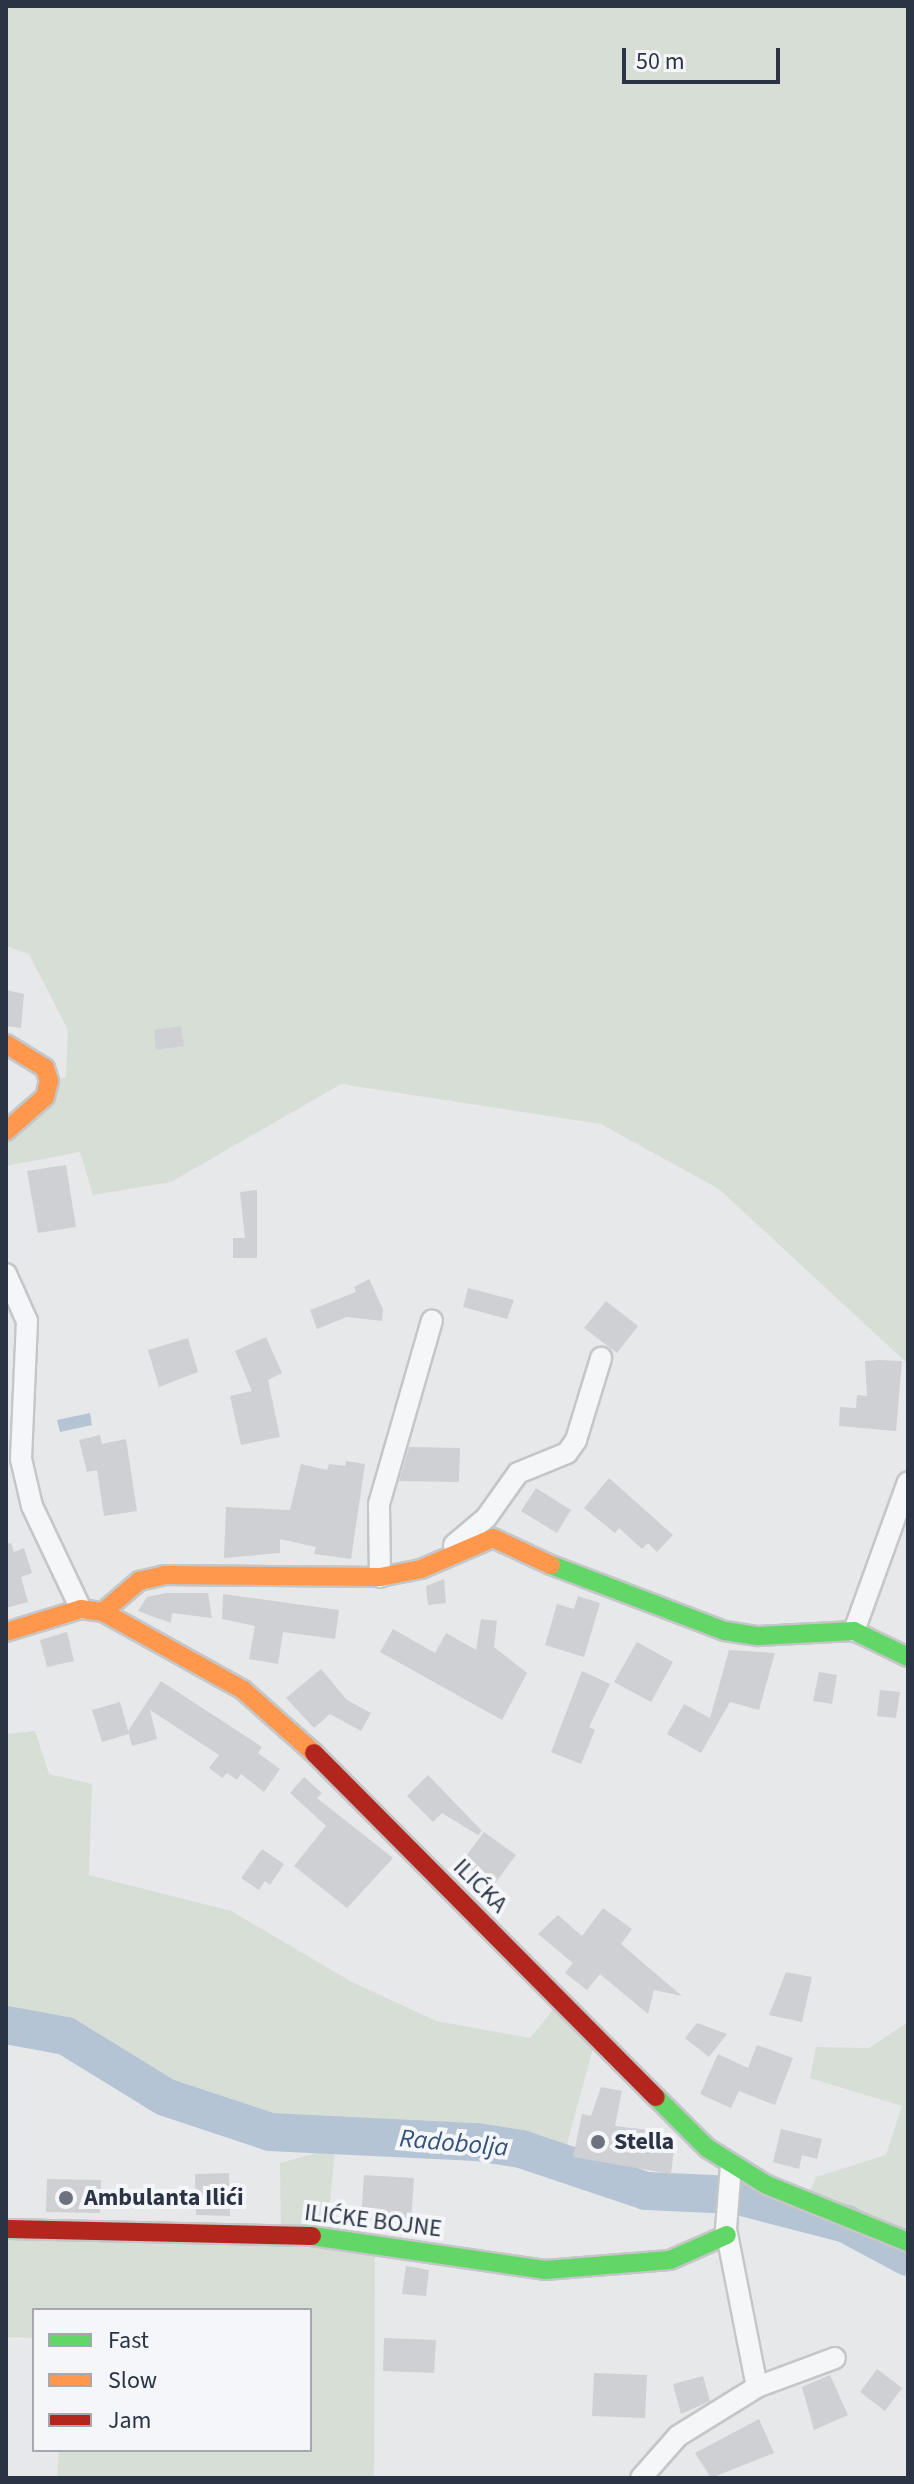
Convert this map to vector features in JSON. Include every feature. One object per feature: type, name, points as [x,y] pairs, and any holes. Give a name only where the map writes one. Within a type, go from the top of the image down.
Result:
[{"type":"street","points":[[6,1044],[45,1068],[49,1081],[45,1097],[6,1131]]},
{"type":"street","points":[[6,1274],[27,1321],[29,1352],[20,1405],[21,1445],[32,1506],[81,1609]]},
{"type":"street","points":[[380,1577],[379,1504],[432,1320]]},
{"type":"street","points":[[421,1569],[486,1518],[518,1473],[567,1453],[576,1440],[601,1358]]},
{"type":"street","points":[[854,1631],[908,1482]]},
{"type":"street","points":[[103,1612],[139,1581],[164,1575],[380,1577],[421,1569],[493,1538],[577,1577],[643,1596],[725,1631],[758,1636],[854,1631],[908,1657]]},
{"type":"street","name":"ILIĆKA","points":[[6,1632],[81,1609],[103,1612],[243,1690],[282,1721],[707,2148],[731,2165],[805,2203],[908,2242]]},
{"type":"street","points":[[731,2165],[726,2232],[757,2387]]},
{"type":"street","name":"ILIĆKE BOJNE","points":[[6,2229],[327,2236],[545,2270],[670,2260],[726,2232]]},
{"type":"street","points":[[641,2478],[678,2436],[757,2387],[835,2358]]},
{"type":"shaded area","points":[[6,6],[908,6],[908,1364],[719,1189],[601,1124],[341,1084],[171,1182],[93,1195],[80,1152],[6,1166],[6,1131],[49,1081],[66,1077],[68,1030],[29,954],[6,946]]},
{"type":"shaded area","points":[[35,1731],[49,1774],[92,1784],[89,1875],[231,1911],[352,1982],[436,2021],[530,2038],[560,2001],[596,2037],[564,2155],[540,2144],[490,2134],[261,2122],[180,2092],[44,2015],[6,2010],[6,1734]]},
{"type":"shaded area","points":[[908,2022],[908,2242],[805,2203],[816,2177],[886,2155],[902,2106],[810,2078],[816,2047],[869,2048]]},
{"type":"shaded area","points":[[335,2148],[327,2235],[375,2241],[374,2478],[57,2477],[59,2452],[312,2452],[312,2308],[32,2308],[32,2338],[6,2337],[6,2229],[281,2234],[280,2163]]},
{"type":"water","points":[[90,1413],[92,1425],[60,1432],[57,1420]]},
{"type":"building","points":[[6,990],[24,994],[21,1028],[6,1026]]},
{"type":"building","points":[[181,1026],[184,1046],[156,1050],[154,1030]]},
{"type":"building","points":[[66,1165],[76,1227],[38,1233],[27,1171]]},
{"type":"building","points":[[257,1190],[257,1258],[233,1258],[233,1238],[245,1238],[240,1192]]},
{"type":"building","points":[[369,1279],[383,1309],[382,1321],[347,1317],[317,1329],[310,1310],[356,1292],[354,1287]]},
{"type":"building","points":[[468,1288],[514,1300],[507,1319],[463,1307]]},
{"type":"building","points":[[606,1301],[638,1326],[617,1353],[584,1328]]},
{"type":"building","points":[[266,1337],[282,1373],[268,1380],[280,1437],[241,1445],[230,1396],[252,1391],[235,1351]]},
{"type":"building","points":[[188,1338],[198,1372],[159,1387],[148,1350]]},
{"type":"building","points":[[865,1361],[902,1361],[896,1431],[839,1426],[840,1407],[856,1408],[857,1395],[867,1396]]},
{"type":"building","points":[[100,1435],[102,1444],[126,1439],[137,1511],[104,1516],[97,1470],[87,1472],[79,1440]]},
{"type":"building","points":[[409,1447],[460,1448],[459,1482],[399,1481]]},
{"type":"building","points":[[346,1461],[365,1464],[351,1559],[314,1554],[316,1547],[280,1539],[280,1553],[224,1558],[226,1507],[290,1510],[301,1464],[327,1470],[329,1464],[345,1466]]},
{"type":"building","points":[[609,1478],[673,1535],[657,1552],[648,1543],[642,1549],[619,1528],[615,1533],[584,1508]]},
{"type":"building","points":[[536,1488],[571,1510],[557,1533],[521,1511]]},
{"type":"building","points":[[11,1543],[14,1552],[24,1548],[32,1573],[21,1577],[28,1602],[6,1608],[6,1544]]},
{"type":"building","points":[[444,1579],[446,1603],[428,1605],[426,1586]]},
{"type":"building","points":[[166,1593],[208,1593],[212,1618],[172,1613],[171,1623],[138,1611],[147,1597]]},
{"type":"building","points":[[223,1594],[339,1610],[335,1639],[283,1632],[278,1664],[249,1659],[255,1626],[222,1619]]},
{"type":"building","points":[[578,1596],[600,1603],[584,1657],[545,1645],[557,1604],[574,1609]]},
{"type":"building","points":[[481,1619],[497,1621],[494,1647],[527,1673],[502,1720],[380,1652],[393,1629],[435,1653],[446,1633],[476,1650]]},
{"type":"building","points":[[67,1632],[74,1661],[47,1667],[40,1640]]},
{"type":"building","points":[[637,1642],[673,1662],[651,1702],[614,1682]]},
{"type":"building","points":[[729,1650],[775,1653],[759,1710],[730,1702],[701,1753],[667,1734],[684,1704],[710,1718]]},
{"type":"building","points":[[321,1669],[347,1700],[371,1713],[361,1731],[330,1714],[314,1728],[286,1698]]},
{"type":"building","points":[[582,1671],[610,1684],[589,1727],[595,1730],[581,1764],[551,1752]]},
{"type":"building","points":[[819,1672],[837,1675],[832,1704],[813,1701]]},
{"type":"building","points":[[161,1681],[262,1747],[258,1753],[280,1769],[264,1792],[241,1774],[237,1780],[227,1773],[222,1778],[209,1768],[219,1755],[150,1710],[157,1739],[132,1746],[128,1731]]},
{"type":"building","points":[[880,1690],[900,1692],[896,1718],[877,1716]]},
{"type":"building","points":[[120,1702],[129,1734],[102,1742],[92,1710]]},
{"type":"building","points":[[428,1775],[482,1831],[478,1835],[442,1813],[433,1822],[407,1796]]},
{"type":"building","points":[[304,1777],[322,1793],[317,1798],[393,1858],[347,1908],[294,1866],[326,1826],[290,1793]]},
{"type":"building","points":[[484,1832],[516,1855],[493,1886],[461,1863]]},
{"type":"building","points":[[262,1849],[284,1864],[270,1885],[265,1881],[259,1890],[241,1878]]},
{"type":"building","points":[[603,1908],[632,1929],[621,1944],[682,1996],[654,1990],[648,2014],[600,1974],[587,1990],[565,1973],[573,1963],[538,1934],[558,1915],[582,1936]]},
{"type":"building","points":[[786,1972],[812,1977],[802,2022],[769,2015]]},
{"type":"building","points":[[697,2023],[727,2034],[709,2057],[685,2038]]},
{"type":"building","points":[[757,2045],[793,2058],[775,2105],[739,2091],[731,2108],[700,2094],[718,2054],[748,2068]]},
{"type":"building","points":[[601,2087],[622,2091],[615,2126],[657,2131],[657,2139],[675,2141],[671,2174],[573,2157],[582,2114],[591,2116]]},
{"type":"building","points":[[781,2129],[822,2139],[817,2159],[802,2155],[799,2169],[773,2162]]},
{"type":"building","points":[[229,2173],[230,2216],[196,2215],[195,2174]]},
{"type":"building","points":[[364,2175],[414,2178],[411,2222],[361,2219]]},
{"type":"building","points":[[47,2179],[101,2180],[100,2213],[46,2212]]},
{"type":"building","points":[[406,2266],[429,2270],[426,2296],[402,2294]]},
{"type":"building","points":[[384,2338],[436,2340],[434,2373],[383,2371]]},
{"type":"building","points":[[877,2369],[902,2388],[885,2411],[860,2392]]},
{"type":"building","points":[[594,2373],[647,2375],[645,2418],[592,2416]]},
{"type":"building","points":[[830,2375],[848,2415],[814,2430],[802,2387]]},
{"type":"building","points":[[703,2376],[710,2401],[681,2414],[673,2384]]},
{"type":"building","points":[[759,2419],[774,2453],[711,2478],[695,2453]]},
{"type":"waterway","name":"Radobolja","points":[[6,2025],[66,2036],[165,2097],[270,2132],[477,2142],[521,2149],[646,2191],[735,2195],[846,2224],[908,2257]]},
{"type":"traffic: fast","points":[[551,1565],[725,1631],[758,1636],[854,1631],[908,1657]]},
{"type":"traffic: fast","points":[[656,2097],[707,2148],[767,2185],[908,2242]]},
{"type":"traffic: fast","points":[[312,2236],[545,2270],[670,2260],[727,2235]]},
{"type":"traffic: slow","points":[[6,1044],[45,1068],[49,1081],[45,1097],[6,1131]]},
{"type":"traffic: slow","points":[[103,1612],[139,1581],[164,1575],[380,1577],[421,1569],[493,1538],[551,1565]]},
{"type":"traffic: slow","points":[[6,1632],[81,1609],[103,1612],[243,1690],[314,1753]]},
{"type":"traffic: jam","points":[[314,1753],[656,2097]]},
{"type":"traffic: jam","points":[[6,2229],[312,2236]]},
{"type":"place","name":"Stella","points":[[598,2142]]},
{"type":"place","name":"Ambulanta Ilići","points":[[66,2198]]}]
